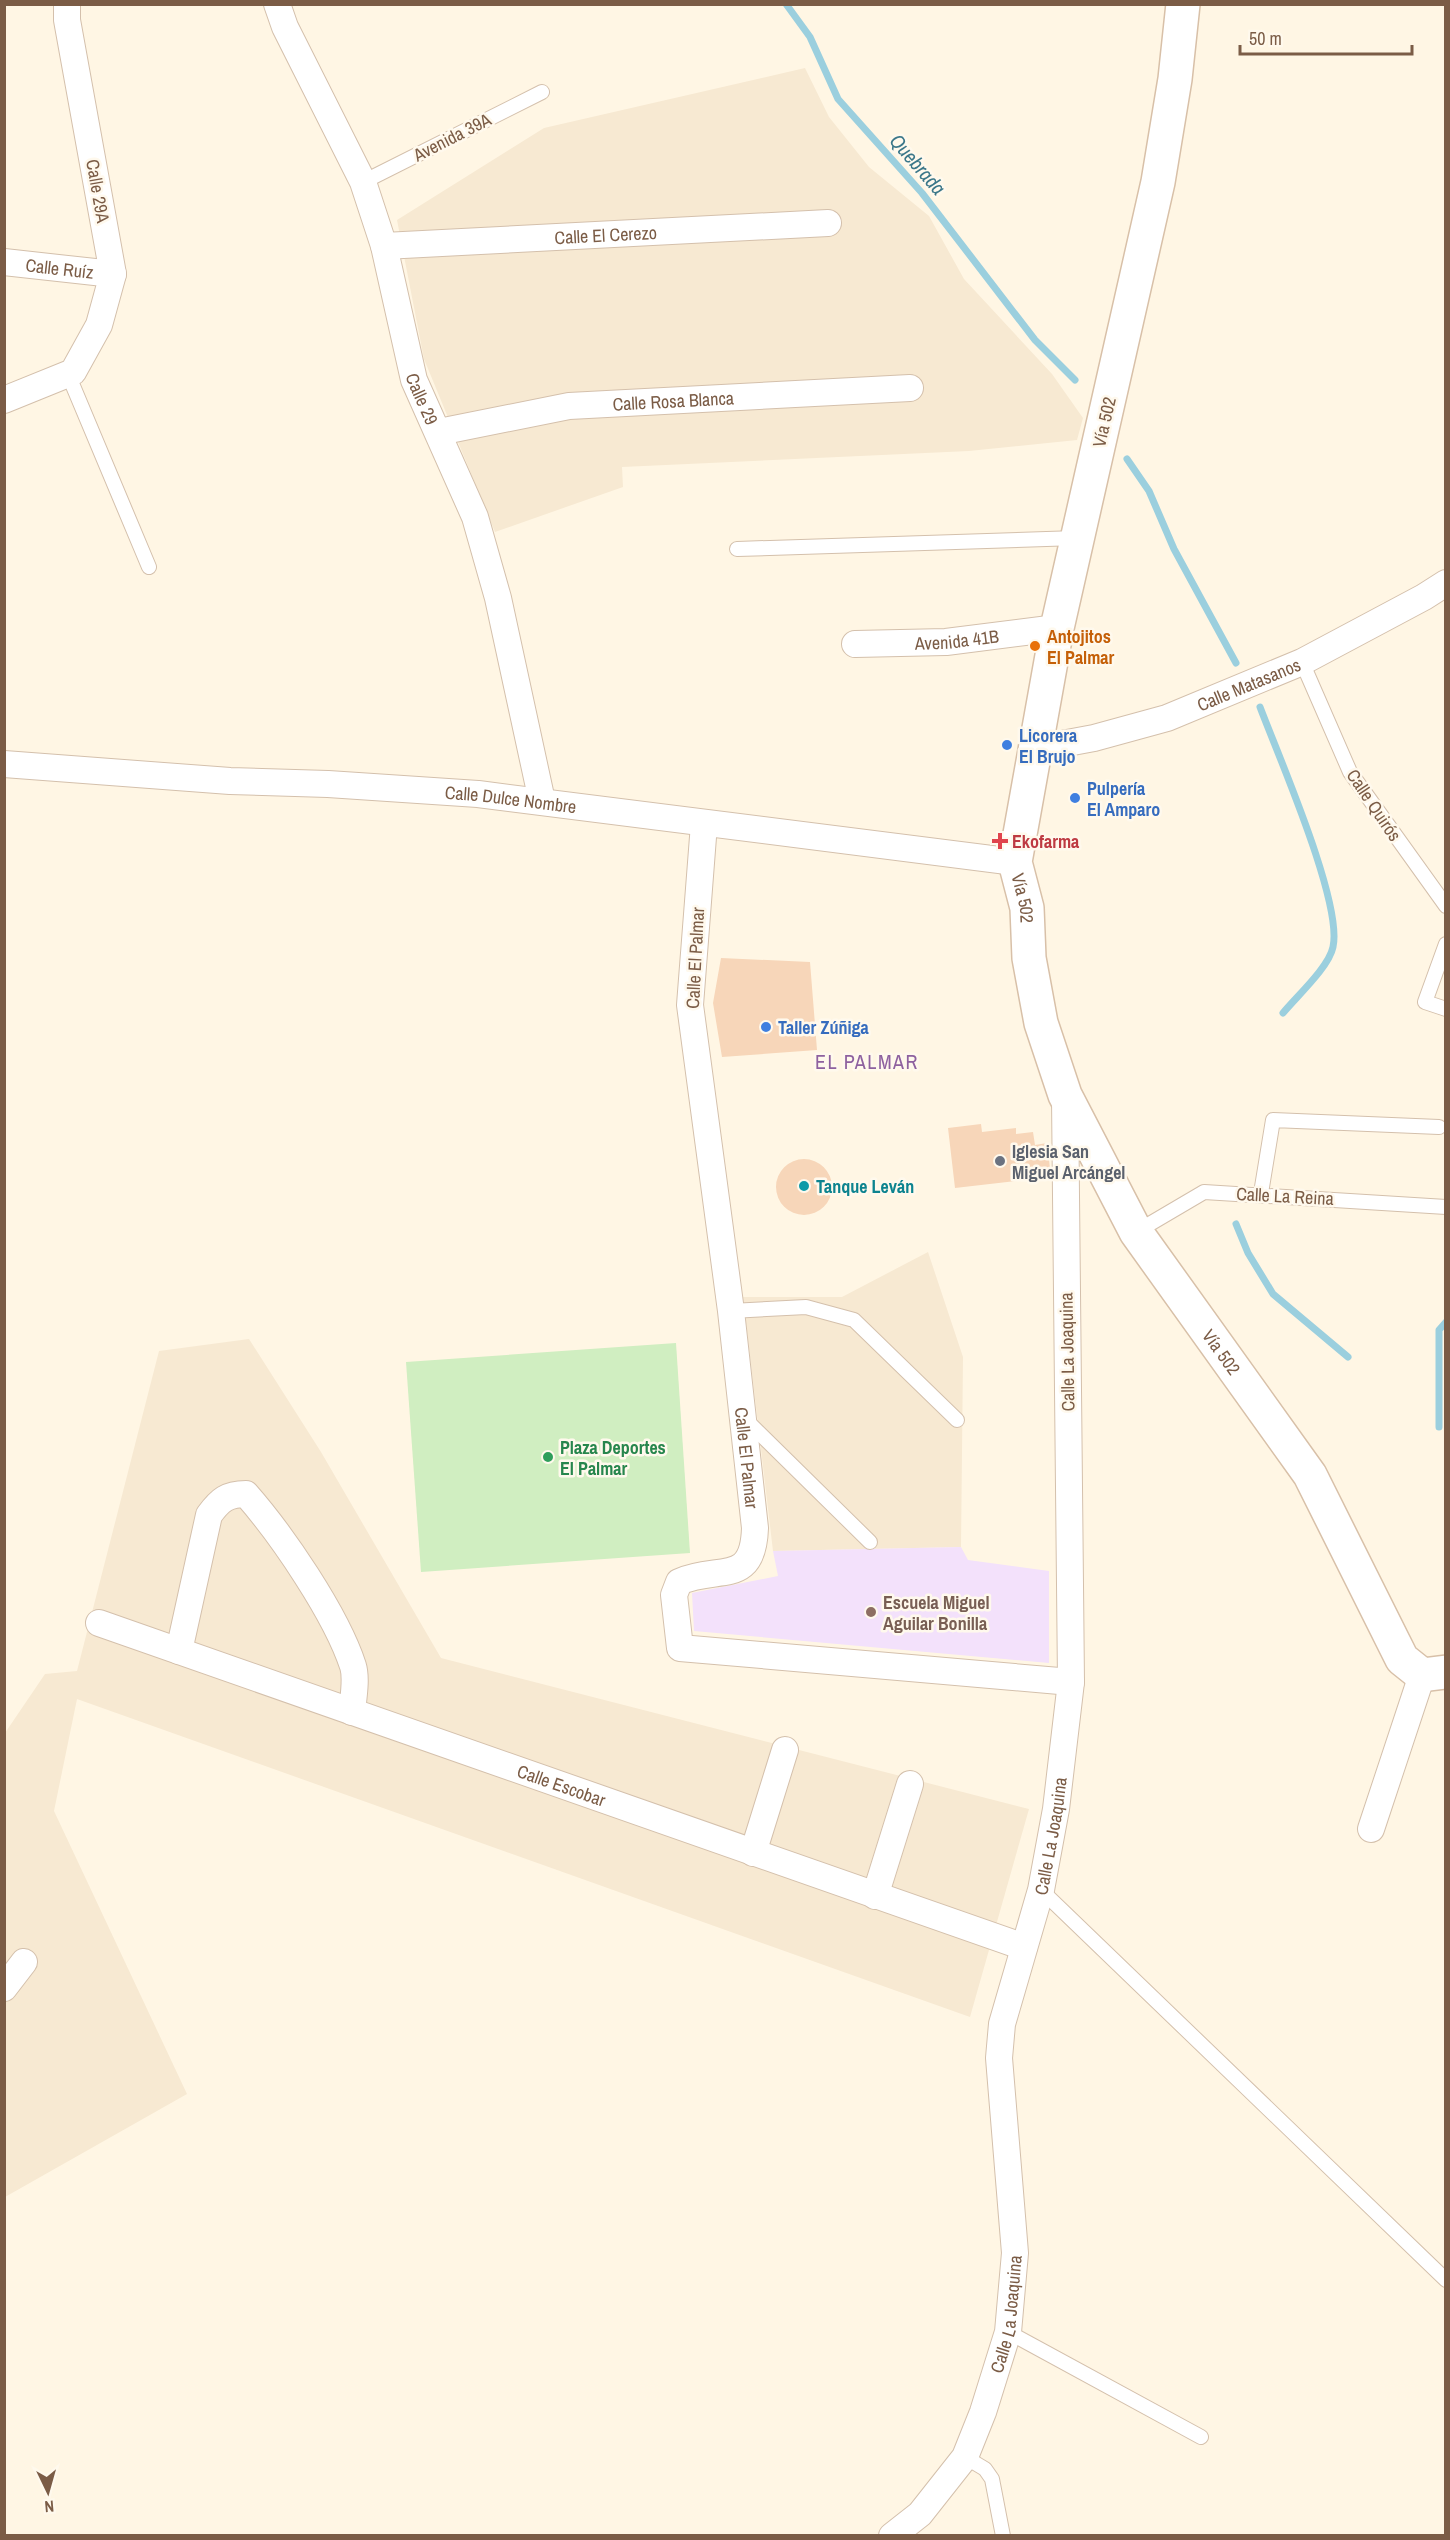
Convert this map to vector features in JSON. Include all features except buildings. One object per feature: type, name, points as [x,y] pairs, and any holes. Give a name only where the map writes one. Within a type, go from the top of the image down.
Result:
[{"type":"street","name":"Calle 29A","points":[[67,4],[67,21],[113,274],[99,325],[71,373]]},
{"type":"street","name":"Calle 29","points":[[277,4],[300,56],[363,182],[384,246],[414,380],[475,517],[498,598],[542,801]]},
{"type":"street","name":"Vía 502","points":[[1183,4],[1175,79],[1158,182],[1057,628],[1015,862],[1027,908],[1029,958],[1041,1023],[1065,1095],[1136,1232],[1310,1475],[1402,1659],[1434,1674]]},
{"type":"street","name":"Calle El Cerezo","points":[[384,246],[828,223]]},
{"type":"street","name":"Calle Ruíz","points":[[4,262],[113,274]]},
{"type":"street","points":[[4,400],[71,373]]},
{"type":"street","name":"Calle Rosa Blanca","points":[[439,432],[569,406],[910,388]]},
{"type":"street","name":"Calle Matasanos","points":[[1035,748],[1094,738],[1167,718],[1302,662],[1446,583]]},
{"type":"street","name":"Avenida 41B","points":[[855,644],[946,642],[1057,628]]},
{"type":"street","name":"Calle Dulce Nombre","points":[[4,764],[230,781],[351,785],[542,801],[704,824],[1015,862]]},
{"type":"street","name":"Calle El Palmar","points":[[704,824],[690,1005],[731,1311],[755,1528],[754,1548],[748,1563],[732,1572],[693,1576],[679,1582],[674,1595],[680,1648],[1071,1682]]},
{"type":"street","name":"Calle La Joaquina","points":[[892,2535],[920,2514],[965,2457],[983,2412],[1008,2332],[1016,2253],[999,2058],[1002,2024],[1041,1890],[1056,1809],[1071,1682],[1065,1095]]},
{"type":"street","points":[[179,1651],[209,1515],[219,1501],[231,1494],[246,1494],[267,1518],[332,1622],[354,1668],[352,1712]]},
{"type":"street","name":"Calle Escobar","points":[[99,1623],[1024,1947]]},
{"type":"street","points":[[1371,1829],[1434,1674]]},
{"type":"street","points":[[753,1853],[785,1750]]},
{"type":"street","points":[[875,1896],[910,1784]]},
{"type":"street","points":[[4,1988],[24,1962]]},
{"type":"lane","name":"Avenida 39A","points":[[363,182],[542,92]]},
{"type":"lane","points":[[71,373],[149,567]]},
{"type":"lane","points":[[737,549],[1077,537]]},
{"type":"lane","name":"Calle Quirós","points":[[1302,662],[1350,772],[1446,906]]},
{"type":"lane","points":[[1446,944],[1425,1002],[1446,1009]]},
{"type":"lane","points":[[1261,1193],[1273,1120],[1439,1127]]},
{"type":"lane","name":"Calle La Reina","points":[[1136,1232],[1204,1192],[1261,1193],[1446,1207]]},
{"type":"lane","points":[[731,1311],[806,1307],[854,1320],[957,1420]]},
{"type":"lane","points":[[742,1415],[870,1542]]},
{"type":"lane","points":[[1041,1890],[1446,2280]]},
{"type":"lane","points":[[1008,2332],[1201,2438]]},
{"type":"lane","points":[[965,2457],[985,2469],[992,2479],[1002,2535]]},
{"type":"shaded area","points":[[805,68],[829,117],[869,167],[929,216],[964,279],[1052,374],[1083,418],[1077,440],[969,451],[622,467],[623,487],[495,532],[424,359],[397,220],[544,128]]},
{"type":"shaded area","points":[[928,1252],[963,1357],[961,1547],[773,1551],[743,1297],[842,1297]]},
{"type":"shaded area","points":[[249,1339],[321,1452],[441,1658],[1029,1809],[970,2017],[77,1699],[54,1811],[187,2094],[5,2197],[5,1733],[45,1674],[77,1671],[159,1351]]},
{"type":"shaded area","name":"Escuela Miguel Aguilar Bonilla","points":[[961,1547],[968,1560],[1049,1571],[1049,1663],[694,1631],[692,1593],[778,1576],[773,1551]]},
{"type":"green space","name":"Plaza Deportes El Palmar","points":[[676,1343],[690,1553],[421,1572],[406,1362]]},
{"type":"waterway","name":"Quebrada","points":[[786,4],[810,37],[838,99],[922,193],[1035,340],[1075,380]]},
{"type":"waterway","points":[[1127,459],[1149,491],[1174,549],[1236,663]]},
{"type":"waterway","points":[[1260,707],[1307,828],[1319,864],[1333,926],[1333,947],[1330,955],[1312,981],[1283,1013]]},
{"type":"waterway","points":[[1236,1224],[1248,1253],[1273,1294],[1348,1357]]},
{"type":"waterway","points":[[1439,1427],[1439,1330],[1446,1322]]},
{"type":"place","name":"Antojitos El Palmar","points":[[1035,646]]},
{"type":"place","name":"Licorera El Brujo","points":[[1007,745]]},
{"type":"place","name":"Pulpería El Amparo","points":[[1075,798]]},
{"type":"place","name":"Ekofarma","points":[[1000,841]]},
{"type":"place","name":"Taller Zúñiga","points":[[766,1027]]},
{"type":"place","name":"Iglesia San Miguel Arcángel","points":[[1000,1161]]},
{"type":"place","name":"Tanque Leván","points":[[804,1186]]},
{"type":"place","name":"Plaza Deportes El Palmar","points":[[548,1457]]},
{"type":"place","name":"Escuela Miguel Aguilar Bonilla","points":[[871,1612]]},
{"type":"district","name":"EL PALMAR","points":[[867,1061]]}]
